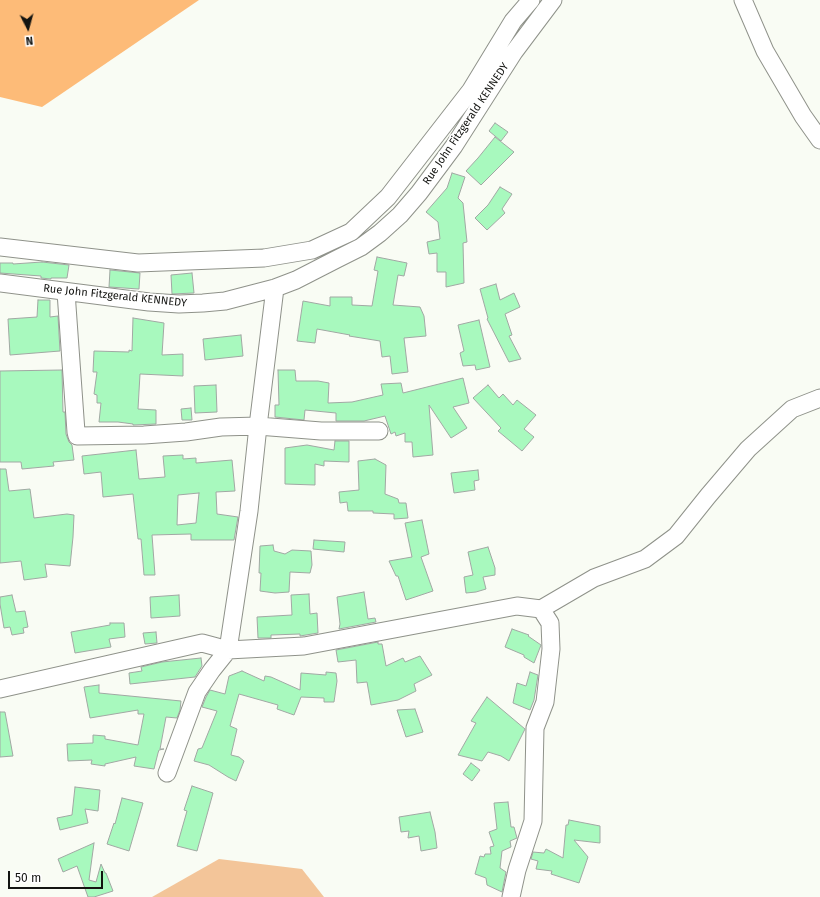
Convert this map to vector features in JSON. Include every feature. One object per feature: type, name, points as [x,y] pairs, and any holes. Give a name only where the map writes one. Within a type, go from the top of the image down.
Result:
[{"type":"street","points":[[0,247],[138,263],[264,258],[312,250],[351,232],[388,197],[471,90],[513,21],[531,0]]},
{"type":"street","name":"Rue John Fitzgerald KENNEDY","points":[[0,283],[66,292],[178,304],[225,302],[276,288],[296,280],[361,247],[380,233],[400,215],[437,170],[514,52],[553,0]]},
{"type":"street","points":[[743,0],[765,52],[781,81],[820,140]]},
{"type":"street","points":[[167,773],[197,692],[228,650],[249,511],[258,426],[276,288]]},
{"type":"street","points":[[66,292],[77,436],[144,435],[186,432],[221,427],[258,426],[321,431],[379,431]]},
{"type":"street","points":[[0,689],[202,643],[228,650],[304,646],[517,606],[541,609],[594,578],[645,559],[676,536],[748,448],[792,409],[820,398]]},
{"type":"street","points":[[511,897],[517,870],[533,821],[535,728],[545,702],[551,649],[550,623],[541,609]]},
{"type":"shaded area","points":[[0,0],[199,0],[42,107],[0,97]]},
{"type":"shaded area","points":[[219,859],[302,869],[324,897],[152,897]]},
{"type":"building","points":[[495,123],[508,132],[501,141],[489,131]]},
{"type":"building","points":[[495,137],[514,152],[481,185],[466,171]]},
{"type":"building","points":[[452,173],[465,177],[458,198],[463,203],[467,242],[463,243],[464,283],[446,287],[446,272],[437,272],[437,253],[429,254],[427,242],[440,239],[438,222],[426,212],[447,188]]},
{"type":"building","points":[[500,187],[512,194],[502,209],[505,213],[487,230],[475,218],[488,205]]},
{"type":"building","points":[[377,257],[407,263],[404,276],[398,275],[393,305],[420,307],[424,316],[426,336],[404,338],[408,372],[392,374],[390,356],[382,357],[380,341],[317,329],[315,343],[297,341],[303,301],[330,306],[330,297],[352,297],[352,305],[372,306],[378,271],[374,270]]},
{"type":"building","points":[[42,262],[69,265],[67,278],[51,279],[41,278],[41,276],[0,273],[0,263],[13,264]]},
{"type":"building","points":[[110,270],[140,273],[139,289],[109,287]]},
{"type":"building","points":[[192,273],[194,293],[172,294],[171,275]]},
{"type":"building","points":[[496,284],[500,300],[514,293],[520,307],[505,314],[512,335],[509,336],[521,359],[509,362],[487,319],[488,318],[480,289]]},
{"type":"building","points":[[38,300],[50,300],[50,317],[58,316],[60,351],[10,355],[8,319],[37,317]]},
{"type":"building","points":[[133,318],[164,323],[162,355],[183,354],[183,376],[140,374],[138,409],[156,410],[156,424],[133,425],[118,422],[99,422],[101,403],[97,403],[97,395],[94,394],[97,372],[93,372],[94,351],[132,351]]},
{"type":"building","points":[[479,320],[490,367],[476,370],[475,365],[463,366],[460,353],[464,351],[458,325]]},
{"type":"building","points":[[241,335],[243,356],[205,360],[203,339]]},
{"type":"building","points":[[62,370],[63,412],[65,412],[66,434],[72,445],[74,460],[53,462],[54,466],[22,469],[21,462],[0,462],[0,371]]},
{"type":"building","points":[[278,370],[295,370],[296,381],[318,381],[329,383],[328,403],[352,402],[383,395],[381,384],[401,383],[403,393],[463,378],[469,403],[453,407],[467,428],[451,438],[429,405],[433,455],[413,457],[412,442],[405,442],[405,433],[396,436],[395,432],[391,434],[385,416],[364,421],[336,421],[336,413],[305,410],[304,420],[275,417],[275,405],[279,405]]},
{"type":"building","points":[[216,385],[217,412],[195,413],[194,386]]},
{"type":"building","points":[[488,385],[499,398],[503,394],[513,405],[517,400],[536,415],[524,429],[534,437],[522,451],[498,431],[501,428],[473,398]]},
{"type":"building","points":[[191,408],[192,420],[182,420],[181,409]]},
{"type":"building","points":[[335,441],[349,441],[349,462],[324,461],[324,466],[315,464],[315,485],[285,484],[285,448],[307,445],[334,450]]},
{"type":"building","points":[[136,450],[139,479],[165,477],[163,456],[183,455],[183,459],[196,458],[196,463],[232,460],[235,491],[216,492],[217,514],[238,517],[234,540],[191,540],[191,534],[152,535],[155,575],[144,575],[141,539],[138,539],[133,494],[103,497],[101,472],[84,474],[82,456]],"holes":[[[199,493],[196,523],[177,525],[178,495]]]},
{"type":"building","points":[[375,459],[386,465],[385,494],[398,499],[399,503],[406,503],[408,518],[394,519],[394,514],[373,513],[373,511],[348,511],[347,502],[340,503],[339,492],[359,490],[358,461]]},
{"type":"building","points":[[0,469],[6,469],[9,491],[30,489],[34,518],[67,514],[74,515],[70,566],[45,564],[47,577],[24,580],[21,561],[0,563]]},
{"type":"building","points":[[478,470],[479,480],[474,481],[475,490],[454,493],[451,473]]},
{"type":"building","points":[[422,520],[429,554],[421,557],[433,591],[406,600],[398,576],[396,576],[389,561],[412,557],[405,523]]},
{"type":"building","points":[[314,540],[345,542],[344,552],[313,549]]},
{"type":"building","points":[[273,545],[274,551],[285,554],[292,550],[311,551],[312,565],[310,573],[290,572],[289,592],[275,593],[260,591],[260,546]]},
{"type":"building","points":[[488,547],[495,568],[495,575],[483,577],[486,589],[466,593],[464,577],[473,575],[468,552]]},
{"type":"building","points":[[364,592],[368,619],[375,618],[376,622],[339,629],[340,624],[337,597]]},
{"type":"building","points":[[309,594],[310,614],[317,613],[318,633],[300,636],[300,634],[271,635],[271,638],[258,638],[257,617],[292,615],[291,595]]},
{"type":"building","points":[[12,595],[16,612],[25,611],[28,627],[23,628],[24,633],[12,635],[10,627],[4,628],[0,597]]},
{"type":"building","points":[[179,595],[180,616],[151,618],[150,597]]},
{"type":"building","points":[[110,623],[124,623],[125,637],[109,639],[111,647],[75,653],[71,632],[110,625]]},
{"type":"building","points":[[512,629],[529,635],[528,636],[541,645],[534,663],[524,657],[524,655],[505,647]]},
{"type":"building","points":[[156,632],[157,643],[145,644],[143,633]]},
{"type":"building","points":[[378,642],[378,644],[382,644],[386,666],[403,658],[405,662],[420,656],[432,675],[414,684],[416,691],[398,700],[371,705],[367,682],[357,683],[356,660],[338,662],[336,650]]},
{"type":"building","points":[[201,658],[202,666],[195,677],[130,684],[129,673],[142,671],[141,667],[162,662]]},
{"type":"building","points":[[242,671],[264,681],[265,676],[271,677],[300,690],[301,673],[326,675],[326,672],[336,673],[337,681],[334,702],[324,702],[324,698],[301,697],[294,715],[277,709],[278,705],[239,694],[230,726],[237,729],[231,755],[239,757],[244,761],[236,781],[209,765],[194,761],[198,749],[202,748],[217,711],[202,707],[206,697],[210,690],[225,694],[229,676]]},
{"type":"building","points":[[530,672],[538,675],[534,700],[530,710],[513,703],[517,683],[526,686]]},
{"type":"building","points":[[99,685],[99,693],[181,701],[177,718],[166,717],[160,749],[164,749],[159,750],[154,769],[134,766],[136,757],[105,764],[105,766],[91,764],[92,760],[68,761],[67,744],[93,743],[93,735],[105,736],[105,739],[138,745],[144,714],[138,714],[138,710],[90,718],[84,687]]},
{"type":"building","points":[[487,697],[525,729],[509,761],[501,756],[488,752],[482,761],[458,755],[476,723],[471,721]]},
{"type":"building","points":[[415,709],[423,732],[406,737],[397,710]]},
{"type":"building","points":[[0,712],[5,712],[13,756],[0,757]]},
{"type":"building","points":[[471,763],[480,770],[472,781],[463,774]]},
{"type":"building","points":[[192,786],[213,793],[197,851],[177,846],[187,811],[184,810]]},
{"type":"building","points":[[75,787],[100,790],[98,811],[85,809],[88,823],[60,830],[57,818],[72,815]]},
{"type":"building","points":[[122,798],[143,803],[129,851],[107,844],[114,823],[115,824]]},
{"type":"building","points":[[508,802],[511,827],[514,827],[517,838],[510,841],[511,847],[502,851],[500,868],[506,872],[502,892],[487,885],[486,878],[475,874],[480,856],[484,857],[485,854],[491,854],[490,847],[494,846],[489,832],[497,829],[494,803]]},
{"type":"building","points":[[430,812],[437,848],[421,851],[419,836],[408,838],[409,831],[401,832],[399,817]]},
{"type":"building","points":[[569,820],[600,826],[600,843],[574,840],[588,857],[579,883],[551,874],[552,871],[536,869],[538,861],[531,859],[533,852],[544,853],[546,849],[563,858],[566,825],[568,825]]},
{"type":"building","points":[[94,843],[89,880],[96,882],[101,864],[113,891],[94,897],[88,897],[77,866],[63,872],[58,859]]}]
